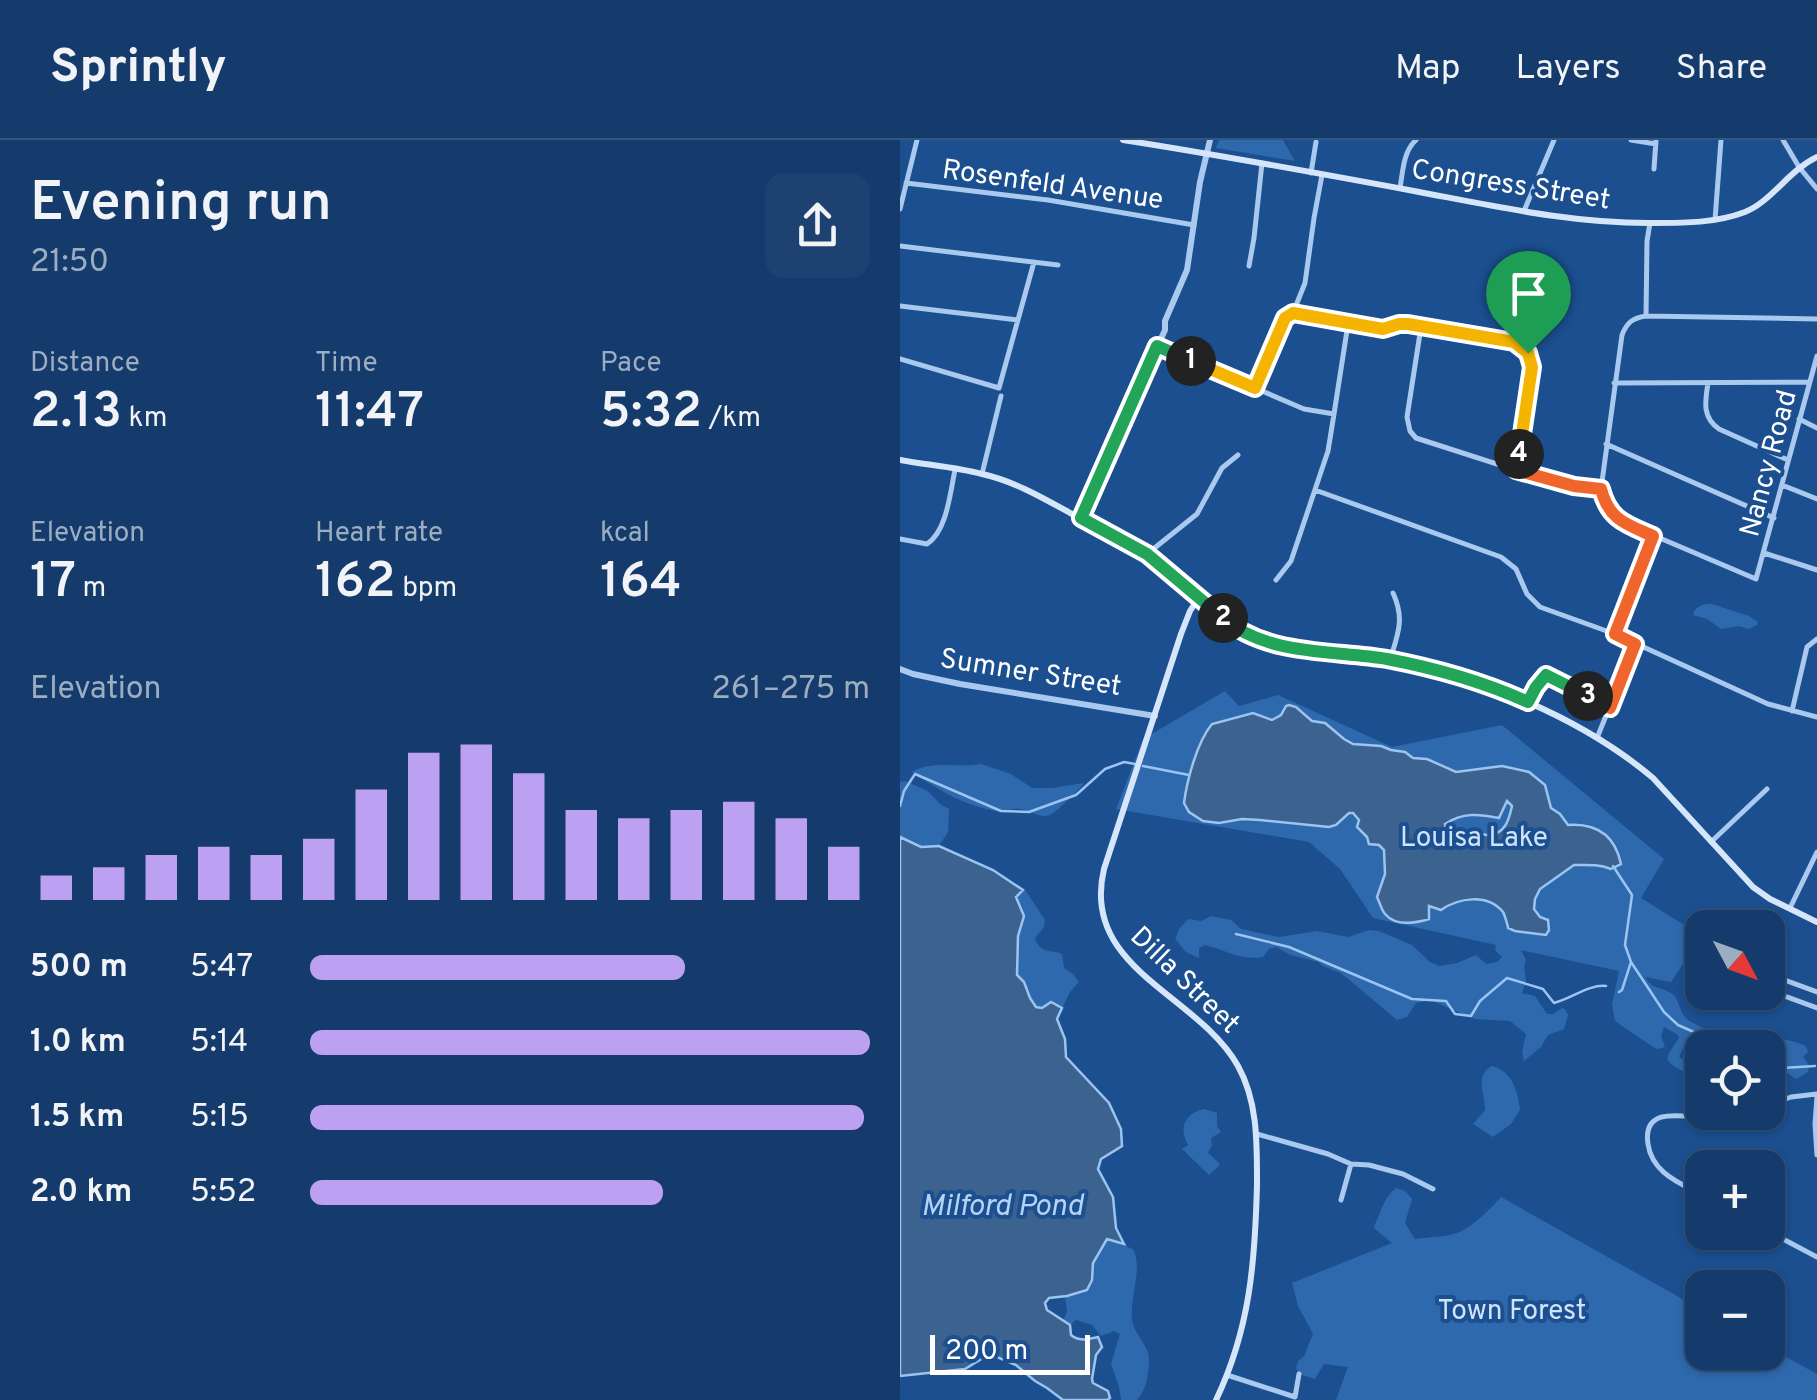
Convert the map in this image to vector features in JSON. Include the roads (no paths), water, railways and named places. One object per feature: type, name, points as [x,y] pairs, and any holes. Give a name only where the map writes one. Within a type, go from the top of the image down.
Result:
[{"type":"main road","name":"Congress Street","points":[[1123,140],[1603,223],[1688,223],[1744,212],[1817,158]]},
{"type":"main road","points":[[900,460],[982,474],[1022,487],[1147,554],[1232,625],[1256,638],[1390,660],[1479,682],[1528,702],[1636,764],[1654,778],[1753,888],[1817,922]]},
{"type":"main road","name":"Dilla Street","points":[[1199,597],[1181,634],[1102,878],[1102,908],[1108,932],[1120,952],[1228,1050],[1247,1086],[1257,1134],[1254,1266],[1243,1326],[1216,1400]]},
{"type":"street","points":[[900,210],[917,140]]},
{"type":"street","points":[[1081,518],[1165,330],[1165,321],[1187,270],[1210,140]]},
{"type":"street","points":[[1400,188],[1405,156],[1416,140]]},
{"type":"street","points":[[1524,212],[1554,140]]},
{"type":"street","points":[[1631,140],[1656,142],[1654,169]]},
{"type":"street","points":[[1715,220],[1721,140]]},
{"type":"street","points":[[1783,140],[1817,189]]},
{"type":"street","points":[[1311,172],[1316,142]]},
{"type":"street","points":[[1249,266],[1262,163]]},
{"type":"street","points":[[1255,388],[1285,318],[1293,313],[1305,284],[1322,175]]},
{"type":"street","name":"Rosenfeld Avenue","points":[[906,183],[1078,204],[1194,225]]},
{"type":"street","points":[[1646,316],[1650,223]]},
{"type":"street","points":[[900,246],[1058,265]]},
{"type":"street","points":[[900,359],[998,388],[1034,262]]},
{"type":"street","points":[[900,306],[1018,320]]},
{"type":"street","points":[[1293,313],[1383,329],[1399,324],[1514,342],[1528,353],[1532,367],[1516,470]]},
{"type":"street","points":[[1615,634],[1653,536],[1612,514],[1601,489],[1625,327],[1635,318],[1646,316],[1817,318]]},
{"type":"street","points":[[1276,580],[1291,561],[1328,451],[1348,324]]},
{"type":"street","points":[[1421,327],[1407,417],[1416,438],[1574,486],[1601,489]]},
{"type":"street","points":[[1157,346],[1304,409],[1334,414]]},
{"type":"street","name":"Nancy Road","points":[[1653,536],[1756,579],[1817,356]]},
{"type":"street","points":[[1614,382],[1809,382]]},
{"type":"street","points":[[1708,383],[1705,412],[1711,423],[1789,460]]},
{"type":"street","points":[[982,474],[1002,396]]},
{"type":"street","points":[[1799,420],[1817,428]]},
{"type":"street","points":[[1606,444],[1774,518]]},
{"type":"street","points":[[1147,554],[1197,514],[1222,468],[1238,455]]},
{"type":"street","points":[[900,538],[927,544],[934,540],[955,470]]},
{"type":"street","points":[[1782,485],[1817,499]]},
{"type":"street","points":[[1316,490],[1501,556],[1516,569],[1527,594],[1537,605],[1615,634],[1768,704],[1817,717]]},
{"type":"street","points":[[1764,553],[1817,570]]},
{"type":"street","points":[[1390,660],[1400,628],[1400,607],[1393,593]]},
{"type":"street","points":[[1792,712],[1807,647],[1817,639]]},
{"type":"street","points":[[1596,738],[1635,644]]},
{"type":"street","name":"Sumner Street","points":[[900,668],[960,684],[1155,716]]},
{"type":"street","points":[[1528,702],[1543,677],[1550,675],[1610,708]]},
{"type":"street","points":[[1711,842],[1767,789]]},
{"type":"street","points":[[1790,908],[1817,852]]},
{"type":"street","points":[[1785,980],[1817,992]]},
{"type":"street","points":[[1785,996],[1817,1008]]},
{"type":"street","points":[[1785,1099],[1817,1096],[1817,1155]]},
{"type":"street","points":[[1685,1115],[1660,1118],[1650,1128],[1648,1144],[1655,1164],[1685,1185]]},
{"type":"street","points":[[1257,1134],[1351,1164],[1404,1174],[1434,1189]]},
{"type":"street","points":[[1341,1200],[1351,1164]]},
{"type":"street","points":[[1785,1240],[1817,1257]]},
{"type":"street","points":[[1227,1376],[1294,1397],[1300,1374]]},
{"type":"water","name":"Louisa Lake","points":[[1286,706],[1296,707],[1312,721],[1325,723],[1353,744],[1405,752],[1456,772],[1502,766],[1529,772],[1545,785],[1551,808],[1568,825],[1588,826],[1603,833],[1621,864],[1611,869],[1574,865],[1540,889],[1534,909],[1548,920],[1546,935],[1508,928],[1503,912],[1481,900],[1464,900],[1441,910],[1429,906],[1429,919],[1395,921],[1385,914],[1377,897],[1385,874],[1384,850],[1369,844],[1353,813],[1329,827],[1242,819],[1219,823],[1203,821],[1189,812],[1184,803],[1194,762],[1212,724],[1253,713],[1272,720]],"holes":[[[1507,801],[1512,806],[1505,826],[1493,834],[1471,831],[1454,837],[1446,831],[1445,824],[1458,817],[1499,818]]]},
{"type":"water","name":"Milford Pond","points":[[900,837],[921,847],[939,846],[993,870],[1023,890],[1016,897],[1024,916],[1018,936],[1017,975],[1036,1007],[1051,1002],[1062,1008],[1057,1019],[1065,1039],[1066,1057],[1109,1103],[1121,1129],[1122,1146],[1101,1159],[1098,1169],[1113,1197],[1116,1228],[1124,1244],[1107,1239],[1093,1263],[1087,1290],[1049,1298],[1045,1303],[1047,1310],[1070,1325],[1074,1337],[1098,1337],[1102,1347],[1096,1355],[1092,1379],[1108,1391],[1107,1400],[1063,1400],[1016,1365],[997,1357],[983,1358],[965,1369],[900,1376]]},
{"type":"waterway","points":[[900,806],[915,774],[1001,811],[1029,812],[1076,795],[1105,769],[1124,762],[1135,764]]},
{"type":"waterway","points":[[1143,766],[1189,775]]},
{"type":"waterway","points":[[1613,866],[1632,895],[1625,945],[1631,962],[1664,1012],[1689,1030]]},
{"type":"waterway","points":[[1236,934],[1289,947],[1412,999],[1446,1001],[1455,1014],[1471,1016],[1480,1001],[1507,978],[1543,989],[1554,1003],[1593,987],[1606,986]]},
{"type":"waterway","points":[[1619,992],[1631,962]]},
{"type":"waterway","points":[[1785,1068],[1815,1066]]},
{"type":"park label","name":"Town Forest","points":[[1512,1309]]}]
